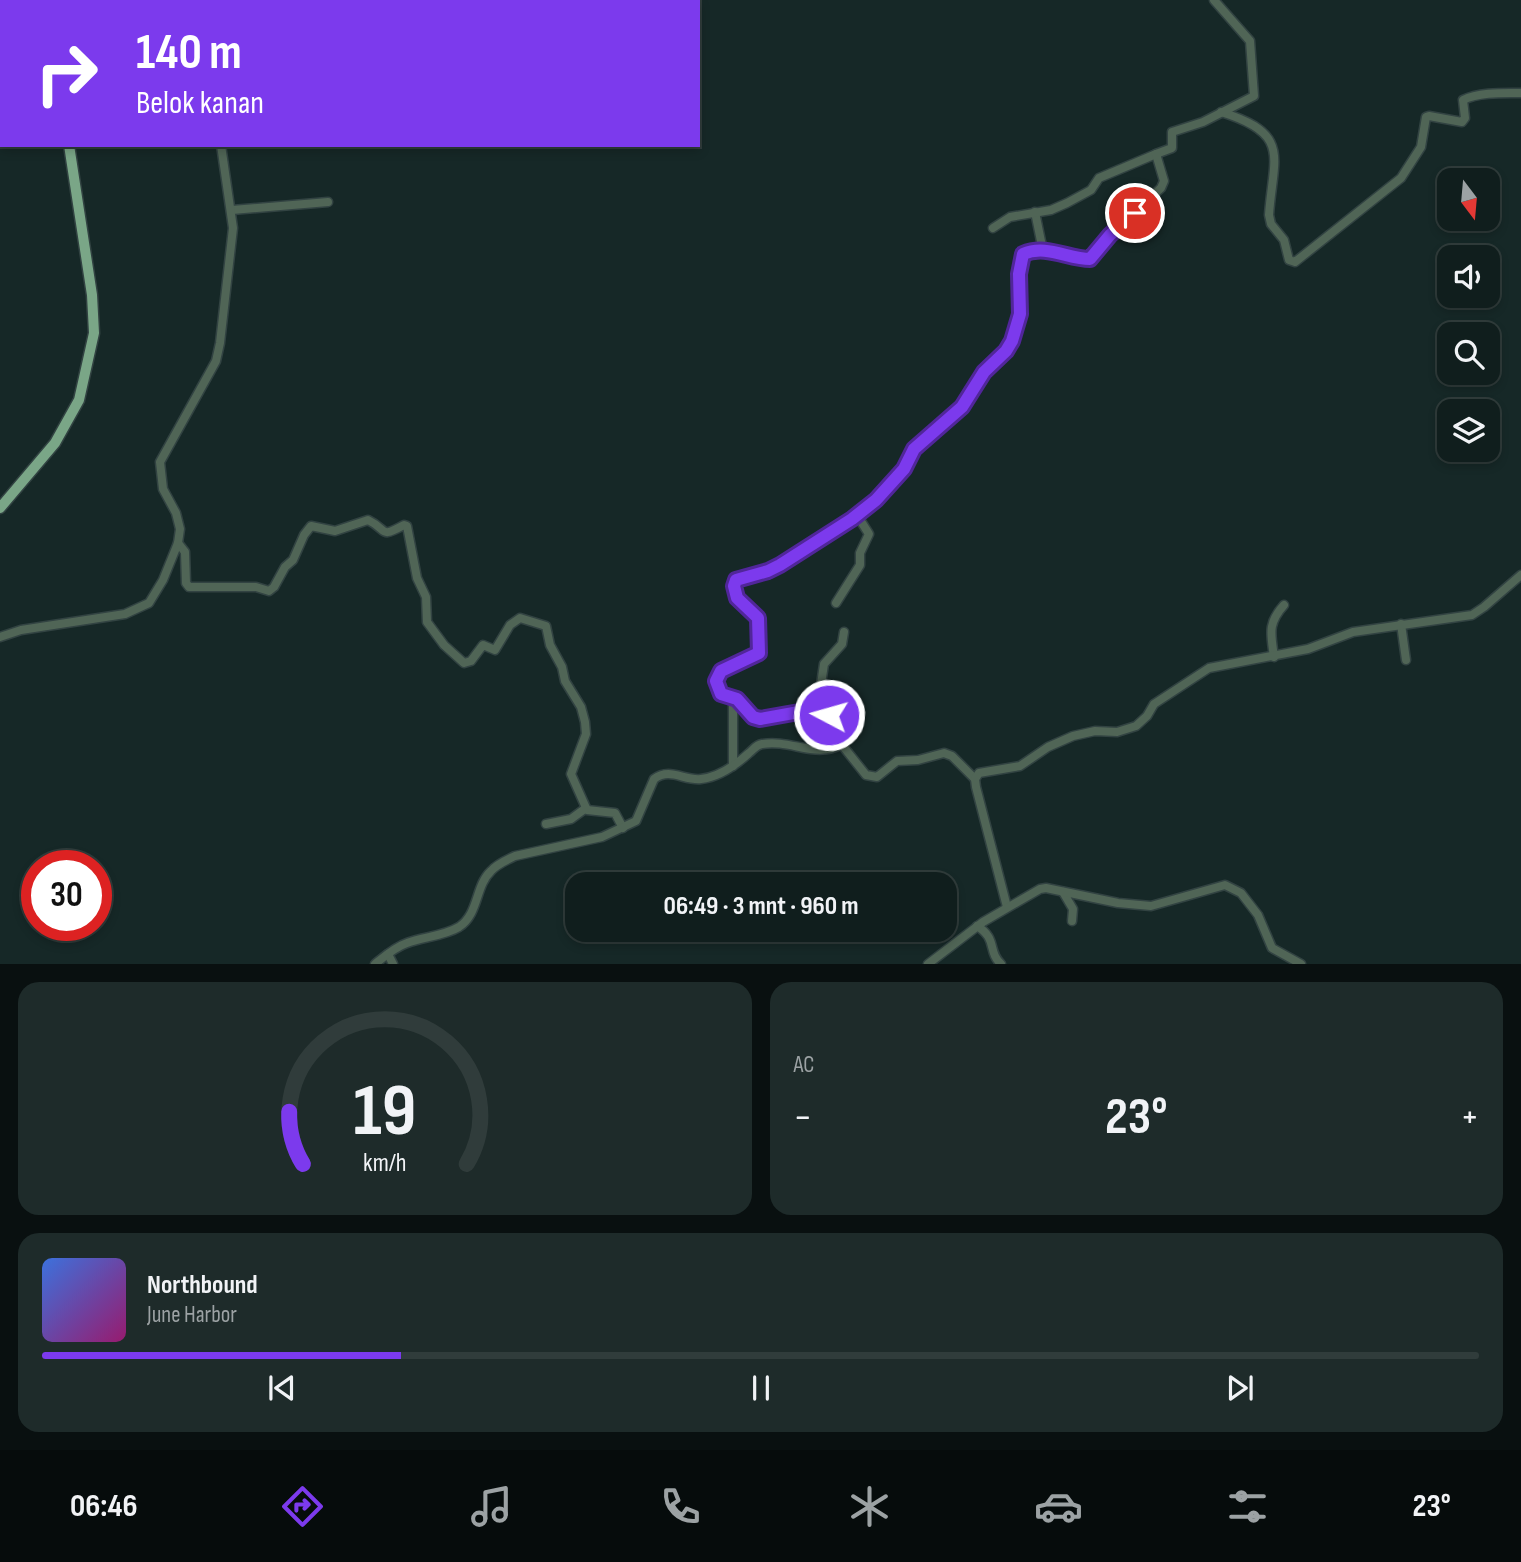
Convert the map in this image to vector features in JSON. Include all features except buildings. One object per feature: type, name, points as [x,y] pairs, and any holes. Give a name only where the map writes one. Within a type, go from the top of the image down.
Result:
[{"type":"main road","points":[[0,508],[55,443],[79,400],[94,333],[92,295],[69,147]]},
{"type":"street","points":[[993,228],[1010,217],[1051,209],[1089,192],[1099,178],[1172,148],[1172,132],[1203,122],[1251,98],[1254,93],[1250,41],[1214,0]]},
{"type":"street","points":[[1221,112],[1242,118],[1257,127],[1272,146],[1276,158],[1269,215],[1271,224],[1284,240],[1289,261],[1295,262],[1401,178],[1421,147],[1426,117],[1462,122],[1465,118],[1463,100],[1466,98],[1521,93]]},
{"type":"street","points":[[0,637],[21,630],[125,614],[141,608],[155,596],[178,543],[180,529],[176,513],[163,489],[160,462],[216,362],[233,228],[221,147]]},
{"type":"street","points":[[827,720],[799,712],[760,719],[753,717],[733,697],[721,694],[716,681],[721,671],[759,653],[758,618],[734,593],[736,580],[780,565],[857,515],[881,496],[904,469],[914,449],[962,407],[984,372],[1006,351],[1012,341],[1020,314],[1021,257],[1026,251],[1043,251],[1090,259],[1110,235],[1161,188],[1164,181],[1156,154]]},
{"type":"street","points":[[232,210],[328,202]]},
{"type":"street","points":[[1035,212],[1043,251]]},
{"type":"street","points":[[836,603],[860,565],[860,552],[869,534],[857,515]]},
{"type":"street","points":[[178,543],[185,552],[186,583],[189,587],[256,587],[269,591],[293,560],[309,527],[335,531],[368,520],[384,533],[388,533],[404,524],[407,526],[417,578],[426,597],[426,622],[444,645],[464,663],[468,663],[483,645],[495,650],[510,625],[520,618],[546,626],[550,645],[562,667],[565,681],[583,712],[586,734],[571,774],[586,808],[592,812],[615,813],[623,828]]},
{"type":"street","points":[[975,779],[983,772],[1030,762],[1048,747],[1073,737],[1095,732],[1117,732],[1136,726],[1147,716],[1154,704],[1209,668],[1308,649],[1353,632],[1472,615],[1521,575]]},
{"type":"street","points":[[1274,657],[1271,623],[1284,605]]},
{"type":"street","points":[[1401,624],[1406,660]]},
{"type":"street","points":[[844,632],[842,644],[824,664],[819,698],[829,707],[827,720],[834,734],[869,777],[877,777],[897,761],[918,760],[944,753],[952,756],[975,779],[1007,908]]},
{"type":"street","points":[[733,697],[733,766]]},
{"type":"street","points":[[374,964],[402,944],[459,926],[468,919],[486,877],[514,856],[602,837],[636,821],[654,779],[659,775],[670,773],[702,779],[733,766],[756,746],[763,744],[783,744],[824,751],[842,744]]},
{"type":"street","points":[[546,824],[573,818],[586,808]]},
{"type":"street","points":[[929,964],[977,926],[1040,889],[1151,906],[1220,885],[1241,893],[1258,915],[1272,948],[1301,964]]},
{"type":"street","points":[[1063,892],[1073,909],[1072,921]]},
{"type":"street","points":[[977,926],[990,936],[994,957],[1001,964]]},
{"type":"street","points":[[388,954],[393,964]]},
{"type":"route","points":[[829,715],[827,720],[799,712],[760,719],[753,717],[737,699],[727,697],[718,690],[716,681],[721,671],[759,653],[758,618],[734,593],[736,580],[780,565],[852,519],[881,496],[904,469],[914,449],[962,407],[984,372],[1006,351],[1012,341],[1020,314],[1021,257],[1026,251],[1072,254],[1090,259],[1100,245],[1135,213]]}]
